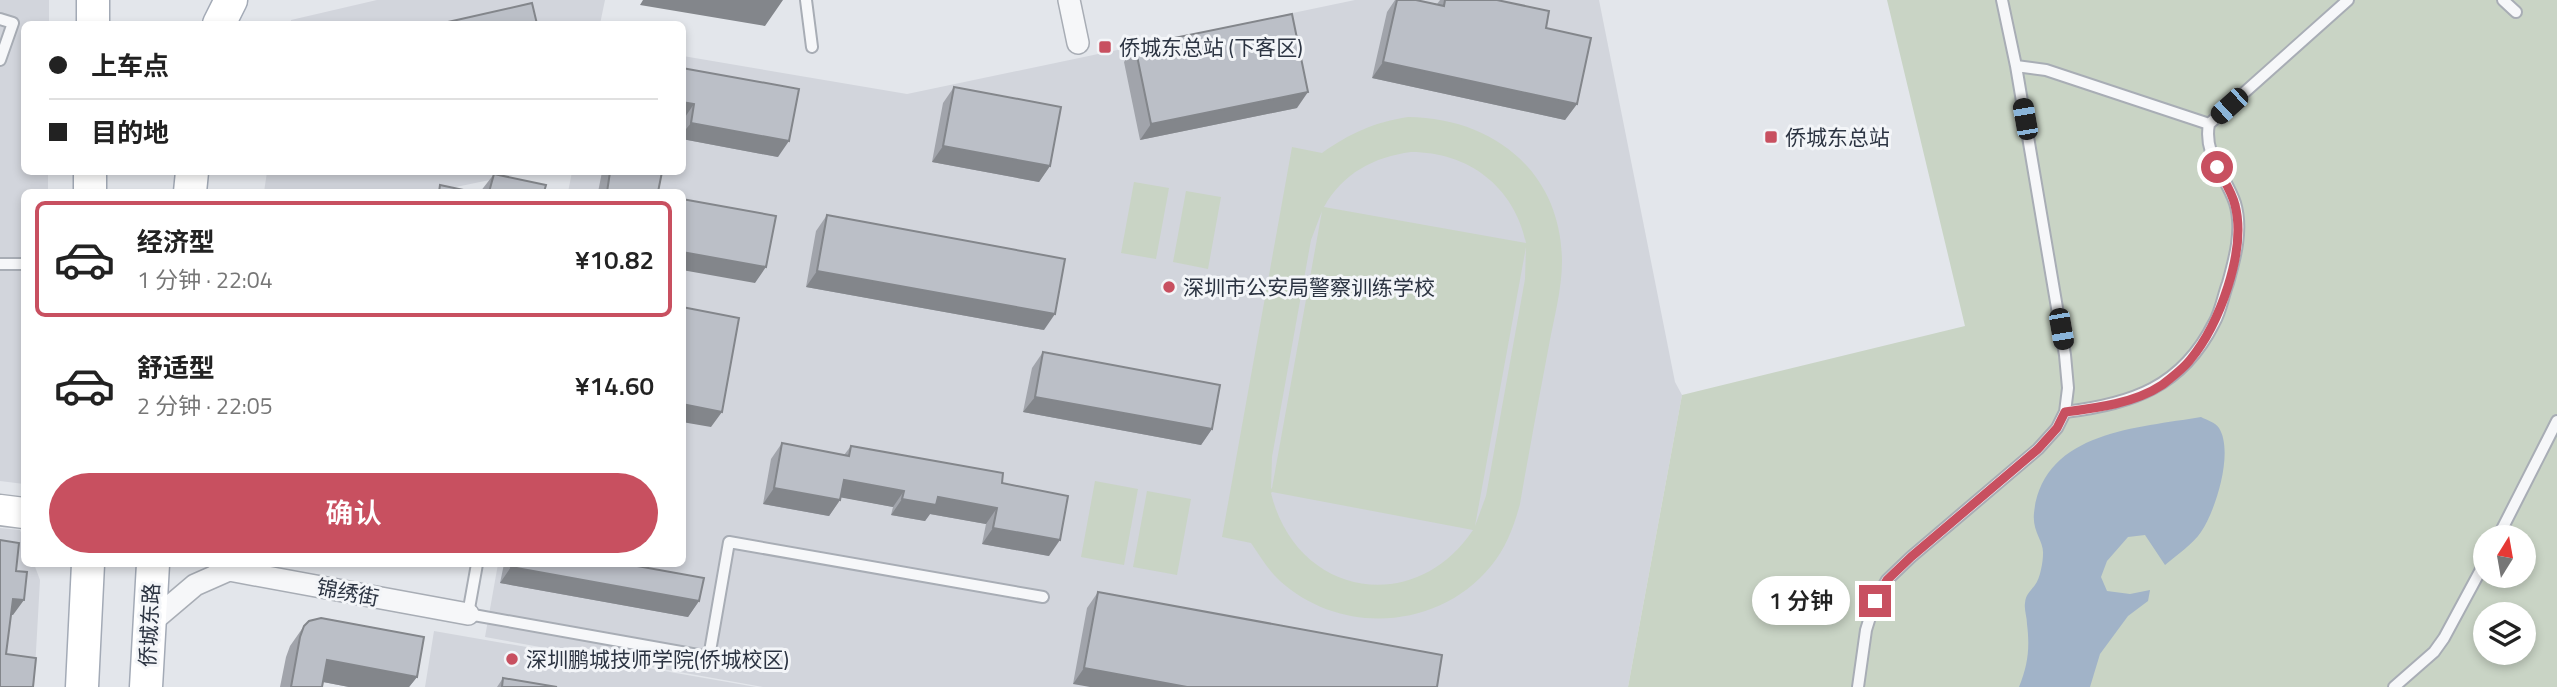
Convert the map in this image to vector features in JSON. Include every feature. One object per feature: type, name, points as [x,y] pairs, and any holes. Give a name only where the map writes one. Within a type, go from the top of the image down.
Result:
[{"type":"main road","points":[[93,0],[93,21]]},
{"type":"main road","points":[[208,21],[210,0]]},
{"type":"main road","points":[[220,21],[231,0]]},
{"type":"main road","name":"侨城东路","points":[[146,687],[153,567]]},
{"type":"main road","points":[[82,687],[83,571]]},
{"type":"street","points":[[1069,0],[1078,43]]},
{"type":"street","points":[[0,510],[21,513]]},
{"type":"street","name":"锦绣街","points":[[149,624],[195,585],[224,567],[277,571],[468,614]]},
{"type":"lane","points":[[806,0],[812,47]]},
{"type":"lane","points":[[1858,687],[1866,630],[1875,601],[1887,580],[2038,449],[2057,428],[2065,412],[2068,388],[2066,355],[2002,0]]},
{"type":"lane","points":[[2065,412],[2098,408],[2127,400],[2161,386],[2190,362],[2215,322],[2235,259],[2238,229],[2235,204],[2208,148],[2209,124],[2347,0]]},
{"type":"lane","points":[[2503,0],[2516,12]]},
{"type":"lane","points":[[0,19],[13,23],[0,60]]},
{"type":"lane","points":[[2016,66],[2046,69],[2209,124]]},
{"type":"lane","points":[[0,264],[21,264]]},
{"type":"lane","points":[[2504,525],[2557,421]]},
{"type":"lane","points":[[476,567],[468,614],[709,657],[729,542],[1043,597]]},
{"type":"lane","points":[[2394,687],[2422,664],[2444,638],[2473,584]]},
{"type":"shaded area","points":[[0,0],[49,0],[49,21],[21,21],[21,175],[48,175],[48,189],[21,189],[21,484],[0,481]]},
{"type":"shaded area","points":[[377,0],[605,0],[601,21],[291,20]]},
{"type":"shaded area","name":"深圳市公安局警察训练学校","points":[[1355,0],[1599,0],[1675,382],[1682,395],[1628,687],[763,687],[485,637],[497,567],[686,567],[686,189],[569,189],[571,175],[686,175],[686,57],[907,94]]},
{"type":"shaded area","points":[[267,175],[514,175],[446,189],[264,189]]},
{"type":"shaded area","points":[[0,528],[20,530],[21,567],[35,567],[40,580],[34,687],[0,687]]},
{"type":"shaded area","name":"深圳鹏城技师学院(侨城校区)","points":[[434,631],[756,687],[425,687]]},
{"type":"green space","points":[[1887,0],[2557,0],[2557,687],[1628,687],[1682,395],[1965,326]]},
{"type":"green space","points":[[1408,117],[1439,120],[1468,127],[1494,139],[1516,156],[1535,176],[1549,201],[1559,229],[1562,272],[1520,504],[1501,552],[1470,587],[1445,603],[1417,613],[1389,618],[1360,617],[1331,611],[1304,599],[1276,577],[1251,543],[1222,537],[1292,147],[1322,153],[1363,129]],"holes":[[[1411,152],[1451,158],[1485,176],[1511,205],[1526,243],[1324,207],[1350,176],[1372,163]],[[1322,211],[1271,489],[1272,457],[1311,240]],[[1526,247],[1525,279],[1486,496],[1475,526]],[[1272,492],[1473,530],[1448,558],[1420,576],[1390,584],[1359,583],[1330,573],[1305,555],[1284,528]]]},
{"type":"green space","points":[[1134,182],[1169,188],[1156,259],[1121,253]]},
{"type":"green space","points":[[1186,191],[1221,197],[1208,269],[1173,262]]},
{"type":"green space","points":[[1095,481],[1138,489],[1124,565],[1081,557]]},
{"type":"green space","points":[[1147,491],[1191,499],[1177,575],[1133,567]]},
{"type":"water","points":[[2201,417],[2219,428],[2225,451],[2217,496],[2201,532],[2165,565],[2145,535],[2128,537],[2107,561],[2101,577],[2107,591],[2130,594],[2150,590],[2148,601],[2128,616],[2100,654],[2090,687],[2019,687],[2028,649],[2026,600],[2038,579],[2043,557],[2034,513],[2041,486],[2055,465],[2074,449],[2097,438],[2150,425]]},
{"type":"building","points":[[1397,0],[1416,0],[1444,6],[1445,0],[1497,0],[1549,11],[1546,28],[1591,38],[1577,104],[1383,62]]},
{"type":"building","points":[[532,3],[536,21],[452,21]]},
{"type":"building","points":[[1292,14],[1308,92],[1151,124],[1135,46]]},
{"type":"building","points":[[686,69],[799,89],[789,141],[691,123],[694,104],[686,103]]},
{"type":"building","points":[[954,87],[1061,107],[1050,166],[943,146]]},
{"type":"building","points":[[494,175],[546,185],[545,189],[490,189]]},
{"type":"building","points":[[610,175],[661,175],[659,189],[607,189]]},
{"type":"building","points":[[440,185],[459,189],[439,189]]},
{"type":"building","points":[[686,200],[776,216],[766,267],[686,253]]},
{"type":"building","points":[[827,215],[1065,259],[1055,314],[817,271]]},
{"type":"building","points":[[686,308],[739,318],[722,412],[686,405]]},
{"type":"building","points":[[1043,352],[1220,385],[1212,429],[1035,397]]},
{"type":"building","points":[[782,443],[849,456],[851,446],[1003,473],[1002,483],[1068,496],[1060,540],[993,528],[997,508],[938,497],[936,505],[902,499],[904,491],[844,480],[840,500],[774,488]]},
{"type":"building","points":[[0,540],[19,543],[16,571],[27,572],[24,600],[13,599],[6,654],[36,658],[33,687],[0,687]]},
{"type":"building","points":[[511,567],[643,567],[704,578],[699,601]]},
{"type":"building","points":[[1098,592],[1442,655],[1437,687],[1187,687],[1084,668]]},
{"type":"building","points":[[321,618],[424,637],[417,677],[327,660],[322,687],[291,687],[304,626],[309,621]]},
{"type":"building","points":[[503,678],[557,687],[502,687]]},
{"type":"place","name":"侨城东总站 (下客区)","points":[[1105,47]]},
{"type":"place","name":"侨城东总站","points":[[1771,137]]},
{"type":"place","name":"深圳市公安局警察训练学校","points":[[1169,287]]},
{"type":"place","name":"深圳鹏城技师学院(侨城校区)","points":[[512,659]]},
{"type":"route","points":[[1875,601],[1887,580],[1911,557],[2038,449],[2057,428],[2065,412],[2098,408],[2127,400],[2161,386],[2190,362],[2215,322],[2235,259],[2238,229],[2235,204],[2217,167]]}]
